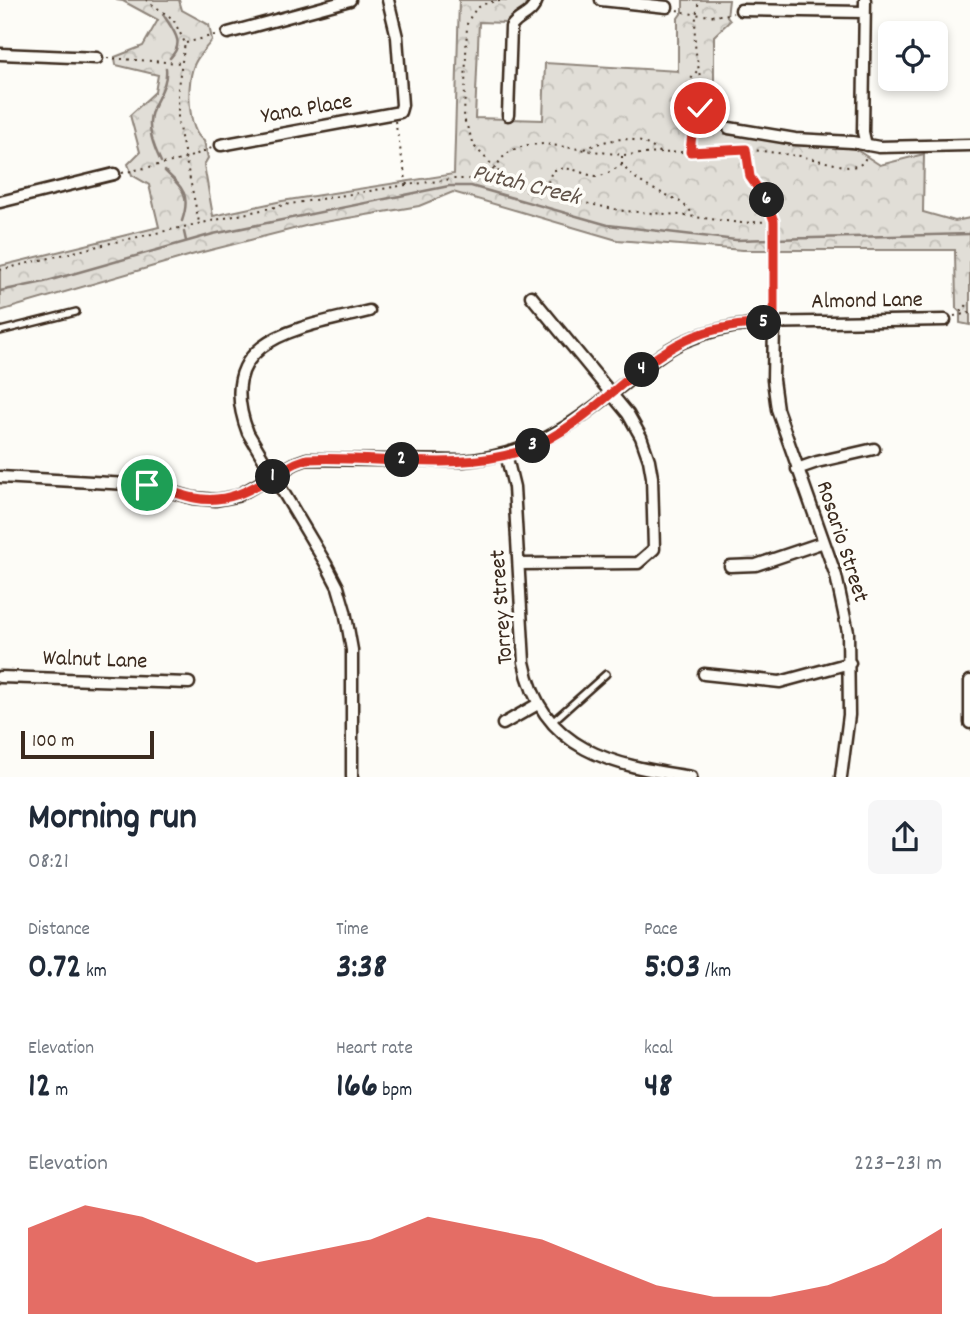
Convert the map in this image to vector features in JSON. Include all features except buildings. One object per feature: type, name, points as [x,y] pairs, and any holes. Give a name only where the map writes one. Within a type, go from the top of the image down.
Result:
[{"type":"street","points":[[228,33],[350,0]]},
{"type":"street","points":[[388,0],[397,37],[402,105],[397,113]]},
{"type":"street","points":[[508,115],[511,27],[516,20],[529,14],[537,0]]},
{"type":"street","points":[[601,0],[667,7]]},
{"type":"street","points":[[865,0],[863,132],[866,145]]},
{"type":"street","points":[[741,10],[864,12]]},
{"type":"street","points":[[0,54],[97,58]]},
{"type":"street","name":"Yana Place","points":[[221,145],[397,113]]},
{"type":"street","points":[[729,128],[794,139],[879,147],[970,145]]},
{"type":"street","points":[[0,202],[114,174]]},
{"type":"street","points":[[519,564],[638,563],[654,549],[652,477],[641,437],[628,414],[531,296]]},
{"type":"street","points":[[352,777],[352,650],[338,587],[248,433],[239,396],[241,377],[251,357],[266,342],[286,331],[369,311]]},
{"type":"street","name":"Almond Lane","points":[[0,477],[147,485],[193,498],[216,500],[237,496],[307,459],[463,461],[506,454],[529,448],[561,432],[665,352],[687,340],[743,324],[944,320]]},
{"type":"street","name":"Rosario Street","points":[[774,323],[773,380],[777,409],[843,605],[850,663],[849,715],[841,777]]},
{"type":"street","points":[[797,469],[874,449]]},
{"type":"street","name":"Torrey Street","points":[[506,454],[514,486],[524,662],[527,679],[538,704],[551,723],[571,741],[596,756],[691,777]]},
{"type":"street","points":[[730,566],[756,565],[824,542]]},
{"type":"street","points":[[704,674],[780,682],[850,663]]},
{"type":"street","name":"Walnut Lane","points":[[0,677],[189,684]]},
{"type":"street","points":[[970,681],[970,723]]},
{"type":"street","points":[[503,724],[538,704]]},
{"type":"lane","points":[[0,331],[76,312]]},
{"type":"lane","points":[[551,723],[606,674]]},
{"type":"path","points":[[146,0],[173,19],[185,43],[178,86],[177,123],[199,223]]},
{"type":"path","points":[[514,0],[481,3],[475,7],[467,24],[464,119],[475,146],[508,181],[525,191],[624,211],[741,223],[774,221]]},
{"type":"path","points":[[690,152],[700,108],[695,44],[699,0]]},
{"type":"path","points":[[667,7],[687,13],[722,16],[741,10]]},
{"type":"path","points":[[185,43],[208,35],[228,33]]},
{"type":"path","points":[[97,58],[183,63]]},
{"type":"path","points":[[692,134],[683,107],[684,93],[688,81],[699,69]]},
{"type":"path","points":[[397,113],[407,185]]},
{"type":"path","points":[[584,149],[615,138],[632,139],[649,145],[662,155]]},
{"type":"path","points":[[0,270],[284,205],[453,178],[481,178],[512,150],[527,145],[544,144],[622,155],[746,149],[800,156],[848,167],[864,162],[866,145]]},
{"type":"path","points":[[114,174],[185,159],[221,145]]},
{"type":"path","points":[[746,149],[750,177],[766,200],[774,221],[774,323]]},
{"type":"path","points":[[622,155],[622,165],[635,179],[654,190],[677,198],[695,218]]},
{"type":"path","points":[[566,198],[548,182],[552,171],[579,170],[596,176],[604,175],[622,165]]},
{"type":"path","points":[[960,313],[970,301]]},
{"type":"path","points":[[944,320],[960,313],[970,313]]},
{"type":"green space","points":[[116,0],[179,0],[182,10],[209,25],[212,40],[195,63],[189,92],[194,127],[204,141],[208,158],[204,165],[213,216],[282,201],[454,174],[459,0],[527,0],[524,10],[506,23],[479,22],[475,118],[543,120],[545,63],[678,71],[678,18],[683,11],[683,0],[729,0],[727,17],[730,21],[714,36],[714,114],[727,122],[725,134],[855,149],[880,165],[924,154],[923,212],[955,221],[970,218],[970,325],[960,323],[960,312],[956,308],[955,250],[743,250],[617,240],[453,192],[419,206],[313,224],[195,254],[0,311],[0,266],[159,227],[149,185],[132,175],[128,164],[140,152],[130,115],[155,92],[158,75],[116,65],[115,57],[143,46],[158,20],[123,1]]},
{"type":"waterway","points":[[163,14],[174,31],[177,42],[175,52],[170,58]]},
{"type":"waterway","points":[[161,162],[153,144],[150,117],[162,91],[166,68]]},
{"type":"waterway","points":[[165,171],[184,193],[186,205],[182,221]]},
{"type":"waterway","name":"Putah Creek","points":[[0,291],[44,282],[213,234],[449,186],[471,186],[608,225],[736,240],[970,234]]},
{"type":"waterway","points":[[184,232],[186,241]]},
{"type":"route","points":[[147,485],[193,498],[216,500],[237,496],[307,459],[463,461],[506,454],[529,448],[561,432],[665,352],[687,340],[714,330],[743,324],[774,323],[774,221],[770,207],[750,177],[746,149],[690,152],[700,108]]}]
